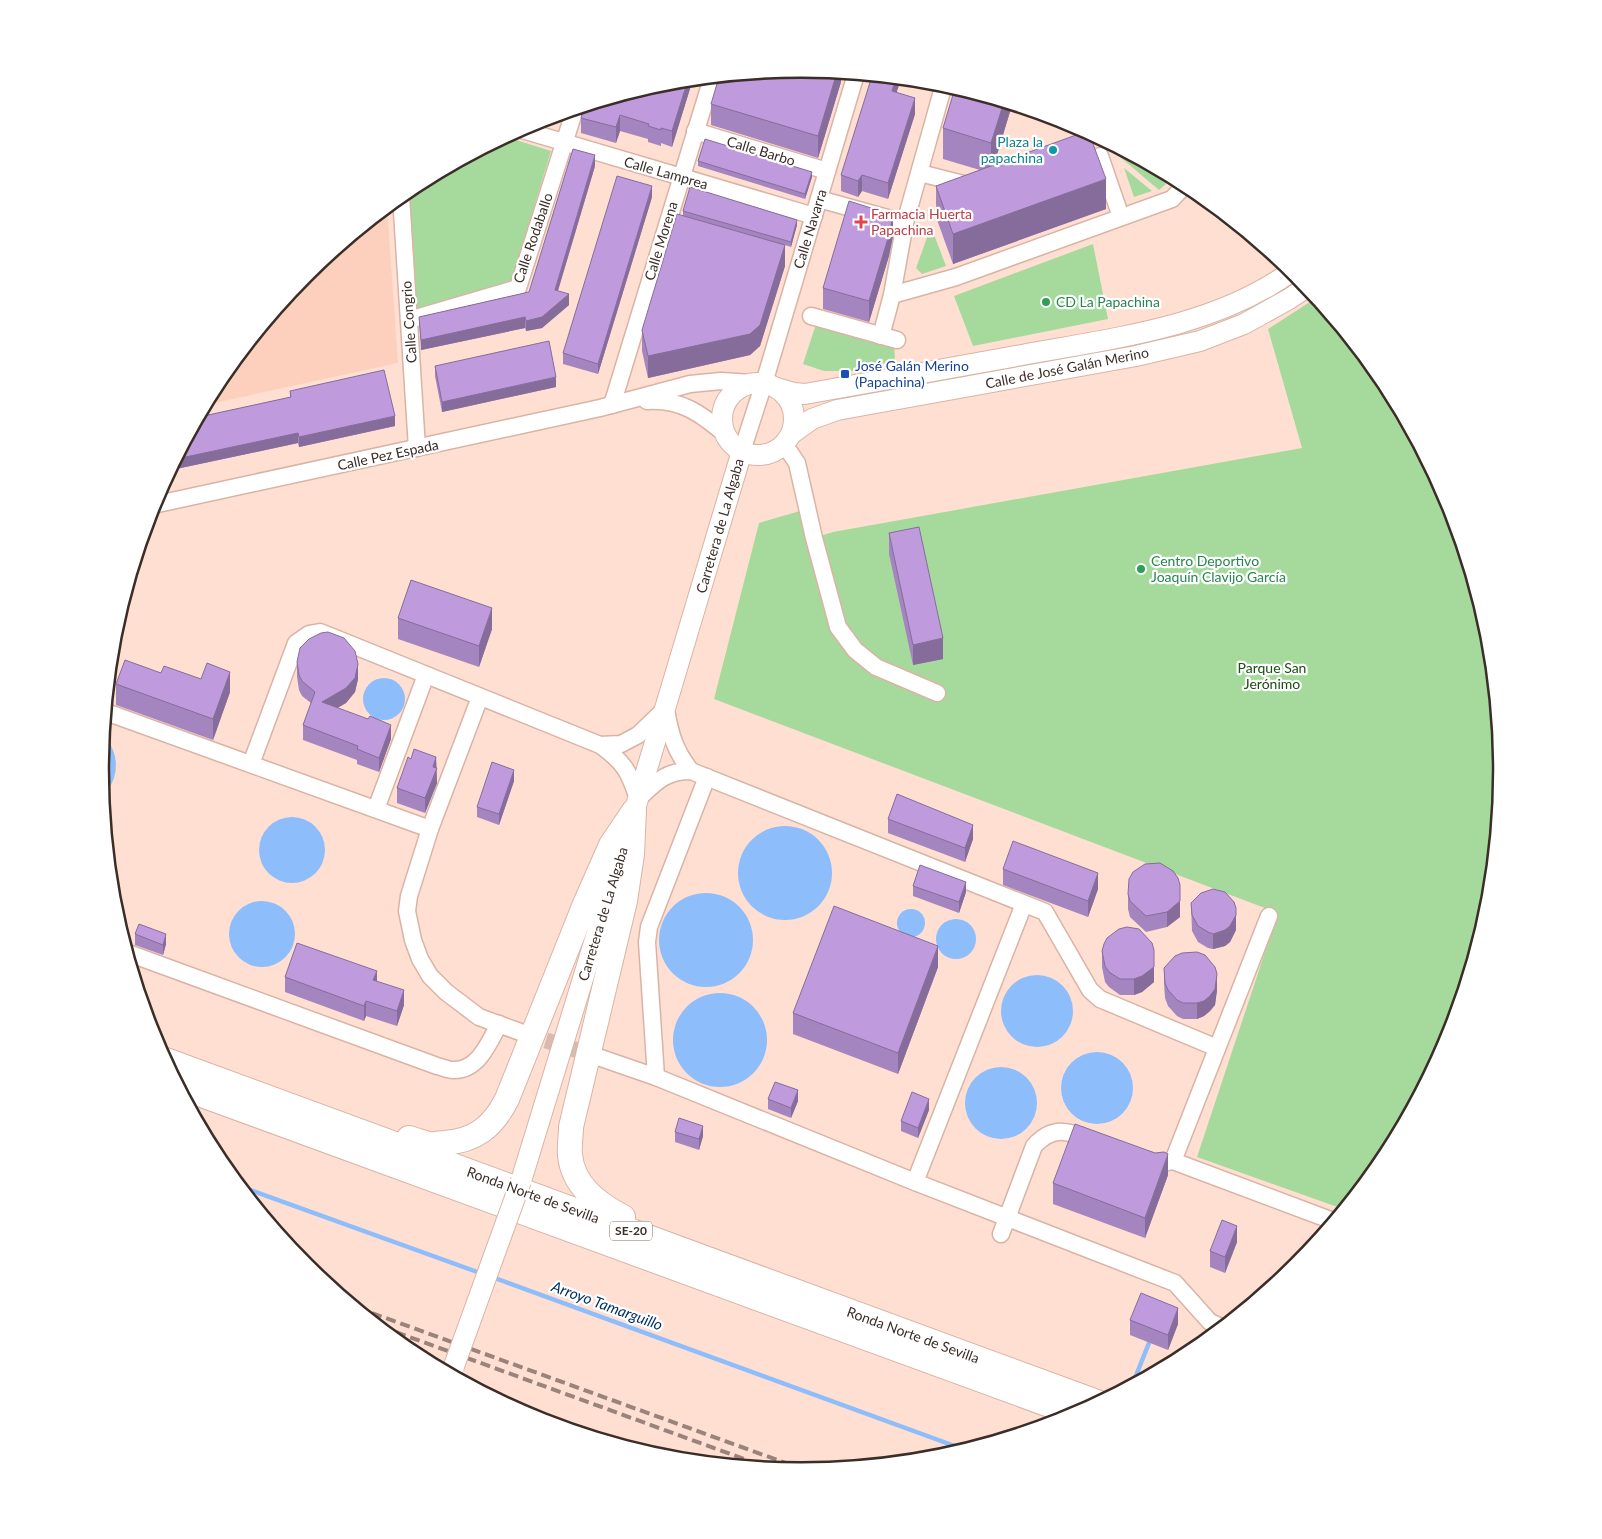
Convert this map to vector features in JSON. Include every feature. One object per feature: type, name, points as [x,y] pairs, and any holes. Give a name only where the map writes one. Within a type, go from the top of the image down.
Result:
[{"type":"highway","points":[[227,1083],[430,1144],[457,1142],[473,1137],[486,1128],[500,1114],[585,904],[611,845],[636,805]]},
{"type":"highway","points":[[636,805],[632,854],[625,901],[571,1127],[569,1153],[572,1167],[586,1192],[598,1203],[776,1285]]},
{"type":"highway","name":"Ronda Norte de Sevilla","points":[[175,1063],[1088,1399]]},
{"type":"highway","name":"Ronda Norte de Sevilla","points":[[187,1089],[1063,1410]]},
{"type":"main road","name":"Calle de José Galán Merino","points":[[764,385],[805,394],[1122,337],[1178,324],[1231,304],[1285,276]]},
{"type":"main road","name":"Calle de José Galán Merino","points":[[728,499],[748,469],[812,419],[837,410],[1136,356],[1200,341],[1244,324],[1301,291]]},
{"type":"main road","points":[[764,385],[783,392],[791,404],[794,419],[782,444],[753,454],[742,451],[730,441],[726,434],[722,416],[724,406],[735,391],[764,385]]},
{"type":"main road","name":"Carretera de La Algaba","points":[[453,1368],[521,1181],[742,451]]},
{"type":"street","name":"Calle Navarra","points":[[742,451],[764,385],[793,258],[814,216],[854,80]]},
{"type":"street","name":"Calle Morena","points":[[617,403],[674,224],[681,177],[710,83]]},
{"type":"street","points":[[881,336],[892,295],[905,223],[942,92]]},
{"type":"street","name":"Calle Rodaballo","points":[[409,320],[518,288],[573,116]]},
{"type":"street","name":"Calle Barbo","points":[[695,131],[827,171]]},
{"type":"street","name":"Calle Lamprea","points":[[529,133],[814,216]]},
{"type":"street","points":[[1100,156],[1121,217]]},
{"type":"street","points":[[920,172],[984,188]]},
{"type":"street","points":[[892,295],[956,278],[1172,199],[1180,191]]},
{"type":"street","points":[[819,199],[905,223]]},
{"type":"street","name":"Calle Congrio","points":[[402,205],[417,448]]},
{"type":"street","points":[[811,316],[897,340]]},
{"type":"street","name":"Calle Pez Espada","points":[[164,500],[417,448],[617,403],[690,384],[721,381],[764,385]]},
{"type":"street","name":"Calle Pez Espada","points":[[617,403],[669,401],[688,407],[706,417],[726,434]]},
{"type":"street","points":[[782,444],[797,463],[814,538],[838,627],[855,650],[876,667],[937,693]]},
{"type":"street","points":[[251,764],[296,643],[309,634],[320,632],[600,745],[625,766],[636,805]]},
{"type":"street","points":[[376,809],[426,675]]},
{"type":"street","points":[[480,697],[430,829],[407,911],[413,940],[426,970],[441,987],[479,1017],[523,1033]]},
{"type":"street","points":[[600,745],[622,744],[638,735],[665,708]]},
{"type":"street","points":[[665,708],[670,731],[680,758],[691,771]]},
{"type":"street","points":[[111,714],[430,829]]},
{"type":"street","points":[[636,805],[656,781],[669,773],[691,771],[1045,912],[1090,990],[1100,1000],[1217,1048]]},
{"type":"street","points":[[656,1078],[648,942],[649,927],[707,777]]},
{"type":"street","points":[[915,1182],[1024,904]]},
{"type":"street","points":[[1173,1161],[1269,916]]},
{"type":"street","points":[[135,957],[437,1066],[453,1070],[474,1063],[486,1048],[499,1024]]},
{"type":"street","points":[[595,1056],[656,1078],[915,1182],[1175,1283],[1210,1322],[1215,1324]]},
{"type":"street","points":[[1001,1234],[1034,1146],[1046,1135],[1063,1131],[1103,1144]]},
{"type":"street","points":[[1131,1154],[1158,1164],[1173,1161],[1328,1218]]},
{"type":"shaded area","points":[[388,215],[398,363],[215,403],[252,348],[281,313],[345,249]]},
{"type":"green space","points":[[515,140],[551,151],[511,282],[415,311],[410,199],[455,170]]},
{"type":"green space","points":[[1116,154],[1167,183],[1159,190]]},
{"type":"green space","points":[[1124,168],[1152,191],[1134,197]]},
{"type":"green space","points":[[929,232],[933,232],[946,266],[922,274],[916,268]]},
{"type":"green space","name":"CD La Papachina","points":[[1093,244],[1108,319],[973,346],[954,296]]},
{"type":"green space","name":"Parque San Jerónimo","points":[[1310,302],[1350,348],[1400,424],[1422,463],[1456,547],[1480,634],[1492,724],[1492,815],[1487,860],[1480,905],[1456,992],[1422,1076],[1400,1116],[1376,1154],[1337,1207],[1197,1157],[1278,913],[714,699],[759,523],[800,511],[807,540],[833,532],[1302,448],[1268,329]]},
{"type":"green space","points":[[817,321],[894,344],[895,361],[853,371],[824,371],[803,364]]},
{"type":"water","points":[[388,678],[396,681],[402,687],[405,699],[402,711],[396,717],[380,720],[372,717],[366,711],[363,695],[366,687],[372,681]]},
{"type":"water","points":[[110,744],[113,750],[116,766],[109,788]]},
{"type":"water","points":[[298,817],[316,826],[323,837],[325,850],[323,863],[316,874],[305,881],[286,883],[268,874],[261,863],[259,844],[268,826],[279,819]]},
{"type":"water","points":[[785,826],[803,830],[818,840],[828,855],[832,873],[828,891],[818,906],[803,916],[785,920],[767,916],[752,906],[742,891],[738,873],[742,855],[752,840],[767,830]]},
{"type":"water","points":[[706,893],[724,897],[739,907],[749,922],[753,940],[749,958],[739,973],[724,983],[706,987],[688,983],[673,973],[663,958],[659,940],[663,922],[673,907],[688,897]]},
{"type":"water","points":[[268,901],[286,910],[293,921],[295,934],[293,947],[286,958],[275,965],[256,967],[238,958],[231,947],[229,928],[238,910],[249,903]]},
{"type":"water","points":[[911,909],[921,913],[925,923],[921,933],[911,937],[901,933],[897,923],[901,913]]},
{"type":"water","points":[[952,919],[960,919],[967,922],[973,928],[976,939],[973,950],[967,956],[960,959],[952,959],[945,956],[939,950],[936,943],[936,935],[939,928],[945,922]]},
{"type":"water","points":[[1037,975],[1057,981],[1067,991],[1073,1011],[1067,1031],[1057,1041],[1037,1047],[1017,1041],[1007,1031],[1001,1011],[1007,991],[1017,981]]},
{"type":"water","points":[[720,993],[738,997],[753,1007],[763,1022],[767,1040],[763,1058],[753,1073],[738,1083],[720,1087],[702,1083],[687,1073],[677,1058],[673,1040],[677,1022],[687,1007],[702,997]]},
{"type":"water","points":[[1097,1052],[1117,1058],[1127,1068],[1133,1088],[1127,1108],[1117,1118],[1097,1124],[1077,1118],[1067,1108],[1061,1088],[1067,1068],[1077,1058]]},
{"type":"water","points":[[1001,1067],[1021,1073],[1031,1083],[1037,1103],[1031,1123],[1021,1133],[1001,1139],[981,1133],[971,1123],[965,1103],[971,1083],[981,1073]]},
{"type":"building","points":[[756,79],[835,79],[818,136],[711,104],[717,82]]},
{"type":"building","points":[[870,81],[894,84],[892,91],[915,98],[888,183],[862,175],[858,181],[841,175]]},
{"type":"building","points":[[686,88],[672,131],[648,126],[649,124],[620,115],[616,127],[581,118],[582,113],[622,101]]},
{"type":"building","points":[[953,95],[1002,108],[991,143],[943,128]]},
{"type":"building","points":[[1076,135],[1092,142],[1106,179],[953,234],[936,186]]},
{"type":"building","points":[[705,139],[812,172],[805,194],[698,161]]},
{"type":"building","points":[[573,149],[595,155],[555,290],[569,294],[542,317],[526,321],[525,317],[421,340],[419,317],[529,292]]},
{"type":"building","points":[[617,176],[652,186],[598,364],[563,353]]},
{"type":"building","points":[[690,187],[797,220],[791,242],[683,211]]},
{"type":"building","points":[[849,201],[893,215],[889,235],[869,301],[823,288]]},
{"type":"building","points":[[677,214],[785,245],[760,325],[750,334],[648,356],[642,330]]},
{"type":"building","points":[[549,341],[556,377],[442,402],[435,366]]},
{"type":"building","points":[[384,370],[395,416],[299,437],[298,433],[183,458],[207,415],[291,397],[290,391]]},
{"type":"building","points":[[919,527],[943,638],[913,645],[889,533]]},
{"type":"building","points":[[411,580],[492,608],[479,646],[398,618]]},
{"type":"building","points":[[328,632],[344,638],[355,651],[358,664],[355,678],[346,688],[322,702],[368,719],[370,716],[391,725],[379,758],[357,749],[358,746],[303,725],[315,692],[302,681],[299,675],[297,662],[300,648],[309,639]]},
{"type":"building","points":[[125,660],[161,673],[164,666],[201,679],[207,663],[230,672],[213,719],[116,684]]},
{"type":"building","points":[[414,749],[436,757],[433,767],[437,768],[425,798],[397,788],[408,757],[411,759]]},
{"type":"building","points":[[492,762],[514,770],[499,814],[477,807]]},
{"type":"building","points":[[897,794],[973,825],[965,848],[888,819]]},
{"type":"building","points":[[1013,841],[1098,873],[1088,901],[1003,869]]},
{"type":"building","points":[[1160,863],[1173,871],[1178,878],[1180,901],[1167,912],[1146,916],[1130,901],[1128,894],[1129,879],[1133,872],[1145,864]]},
{"type":"building","points":[[920,865],[966,882],[959,902],[913,886]]},
{"type":"building","points":[[1213,889],[1225,892],[1234,902],[1236,915],[1230,926],[1213,934],[1198,926],[1192,915],[1191,903],[1201,893]]},
{"type":"building","points":[[834,906],[938,946],[898,1053],[793,1013]]},
{"type":"building","points":[[139,924],[166,934],[163,945],[135,934]]},
{"type":"building","points":[[1127,927],[1139,929],[1152,943],[1154,967],[1142,976],[1134,979],[1120,979],[1109,972],[1105,966],[1102,951],[1107,938],[1119,929]]},
{"type":"building","points":[[297,943],[377,971],[373,980],[404,990],[397,1011],[366,1001],[364,1006],[285,977]]},
{"type":"building","points":[[1197,952],[1205,955],[1215,967],[1217,974],[1215,989],[1204,1001],[1183,1003],[1177,1000],[1168,990],[1165,983],[1164,968],[1175,956],[1182,953]]},
{"type":"building","points":[[775,1082],[798,1090],[791,1108],[768,1099]]},
{"type":"building","points":[[912,1092],[929,1099],[918,1128],[901,1121]]},
{"type":"building","points":[[679,1118],[703,1126],[699,1139],[675,1132]]},
{"type":"building","points":[[1075,1124],[1155,1153],[1164,1152],[1168,1154],[1145,1218],[1053,1183]]},
{"type":"building","points":[[1222,1220],[1237,1226],[1225,1257],[1210,1251]]},
{"type":"building","points":[[1141,1293],[1178,1308],[1168,1335],[1130,1320]]},
{"type":"waterway","name":"Arroyo Tamarguillo","points":[[252,1190],[483,1274]]},
{"type":"waterway","name":"Arroyo Tamarguillo","points":[[492,1277],[951,1445]]},
{"type":"waterway","points":[[1136,1375],[1149,1343]]},
{"type":"tunnel","points":[[523,1033],[595,1056]]},
{"type":"railway","points":[[374,1314],[780,1461]]},
{"type":"railway","points":[[402,1334],[744,1459]]},
{"type":"place","name":"Plaza la papachina","points":[[1053,150]]},
{"type":"place","name":"Farmacia Huerta Papachina","points":[[861,222]]},
{"type":"place","name":"CD La Papachina","points":[[1046,302]]},
{"type":"place","name":"José Galán Merino (Papachina)","points":[[845,374]]},
{"type":"place","name":"Centro Deportivo Joaquín Clavijo García","points":[[1141,569]]}]
